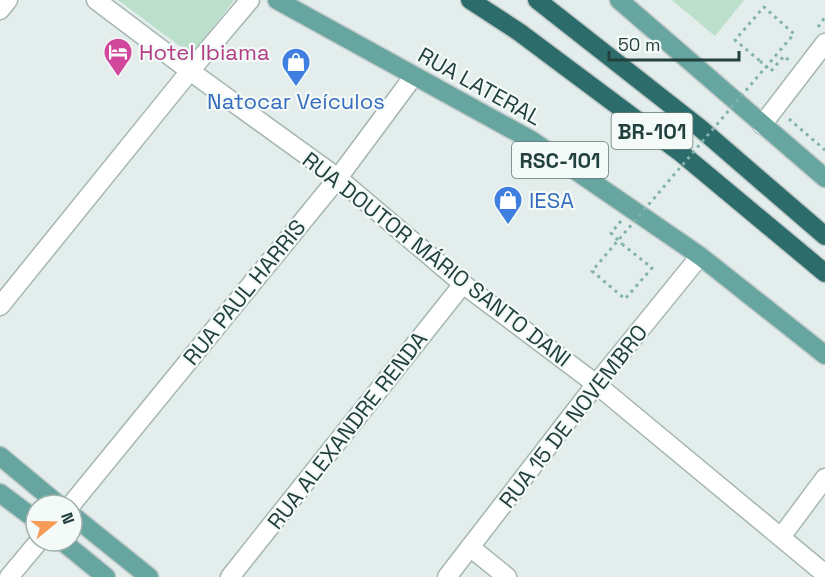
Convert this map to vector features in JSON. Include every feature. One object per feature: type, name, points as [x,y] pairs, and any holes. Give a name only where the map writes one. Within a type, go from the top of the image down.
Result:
[{"type":"highway","name":"BR-101","points":[[470,0],[519,32],[681,153],[825,273]]},
{"type":"highway","name":"BR-101","points":[[537,0],[700,128],[825,236]]},
{"type":"main road","name":"RUA LATERAL","points":[[277,0],[531,140],[700,256],[825,355]]},
{"type":"main road","points":[[619,0],[825,178]]},
{"type":"main road","points":[[0,456],[45,493]]},
{"type":"main road","points":[[0,494],[24,511]]},
{"type":"main road","points":[[84,526],[149,577]]},
{"type":"main road","points":[[77,553],[106,577]]},
{"type":"street","points":[[0,10],[8,0]]},
{"type":"street","name":"RUA DOUTOR MÁRIO SANTO DANI","points":[[96,0],[338,178],[463,284],[596,384],[825,574]]},
{"type":"street","points":[[0,306],[250,0]]},
{"type":"street","points":[[762,125],[825,44]]},
{"type":"street","name":"RUA PAUL HARRIS","points":[[81,493],[338,178],[413,77]]},
{"type":"street","name":"RUA 15 DE NOVEMBRO","points":[[447,577],[596,384],[700,256]]},
{"type":"street","name":"RUA ALEXANDRE RENDA","points":[[230,577],[463,284]]},
{"type":"street","points":[[781,537],[825,478]]},
{"type":"street","points":[[470,547],[507,577]]},
{"type":"street","points":[[9,577],[29,553]]},
{"type":"path","points":[[632,208],[611,233],[622,244],[652,268],[625,299],[592,271],[794,34],[764,8],[735,40],[760,61],[771,71],[784,56],[791,62]]},
{"type":"path","points":[[786,116],[825,150]]},
{"type":"green space","points":[[118,0],[234,0],[192,55]]},
{"type":"green space","points":[[672,0],[744,0],[715,36]]},
{"type":"place","name":"Hotel Ibiama","points":[[118,78]]},
{"type":"place","name":"Natocar Veículos","points":[[296,88]]},
{"type":"place","name":"IESA","points":[[508,226]]}]
